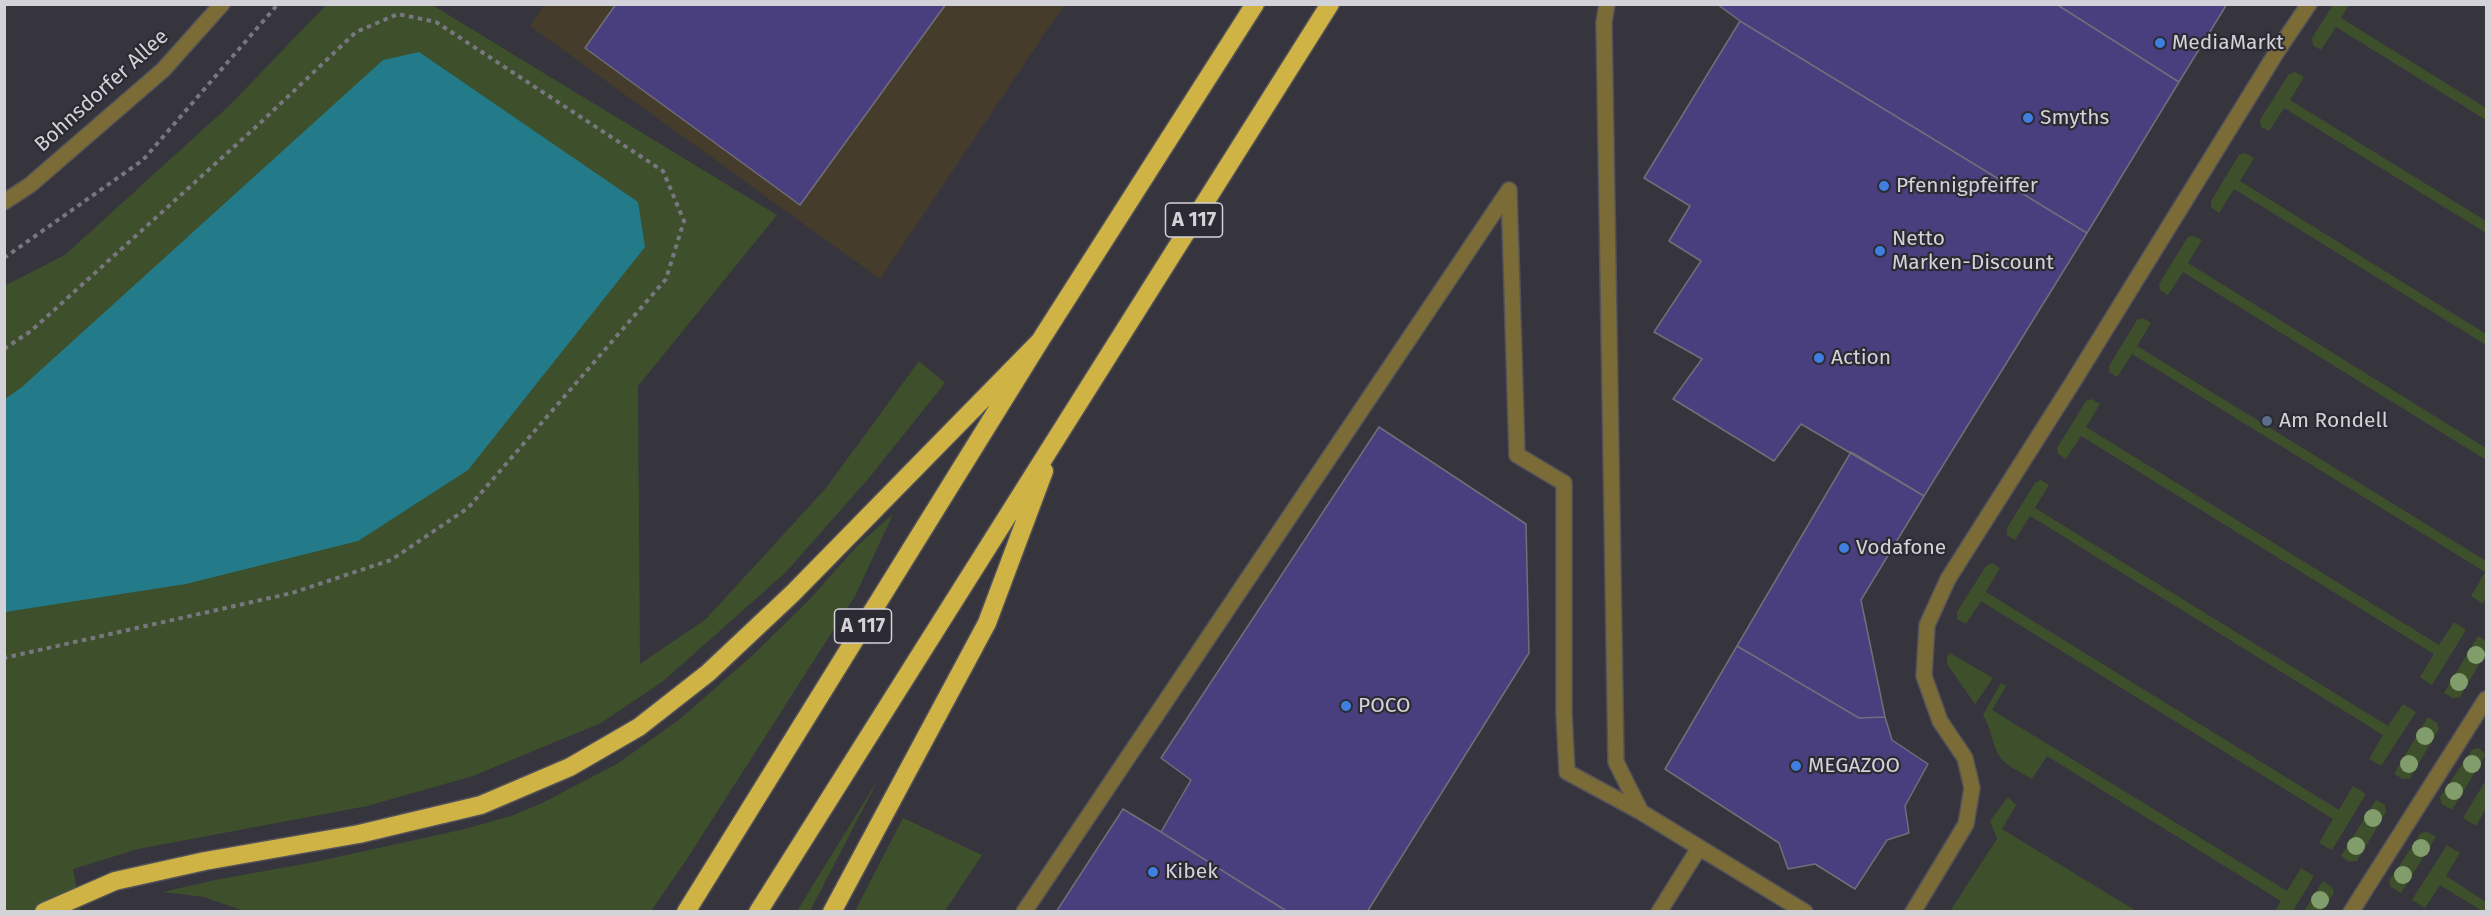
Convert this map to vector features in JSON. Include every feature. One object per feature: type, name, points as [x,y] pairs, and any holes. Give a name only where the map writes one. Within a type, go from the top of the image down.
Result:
[{"type":"highway","name":"A 117","points":[[686,912],[1040,341],[1255,4]]},
{"type":"highway","name":"A 117","points":[[758,912],[1330,4]]},
{"type":"highway","points":[[44,912],[115,881],[205,861],[359,834],[481,805],[570,767],[639,727],[708,673],[794,593],[1040,341]]},
{"type":"highway","points":[[832,912],[987,623],[1058,435]]},
{"type":"street","name":"Bohnsdorfer Allee","points":[[4,202],[30,185],[163,70],[222,4]]},
{"type":"street","points":[[1607,4],[1604,22],[1616,762],[1641,812]]},
{"type":"street","points":[[1913,912],[1966,824],[1972,788],[1965,758],[1940,722],[1924,676],[1928,625],[1948,579],[2309,4]]},
{"type":"street","points":[[1024,912],[1509,190],[1517,455],[1564,483],[1564,714],[1567,772],[1641,812],[1804,912]]},
{"type":"street","points":[[2350,912],[2487,699]]},
{"type":"street","points":[[1659,912],[1699,848]]},
{"type":"path","points":[[4,258],[143,160],[278,4]]},
{"type":"path","points":[[4,349],[31,331],[258,125],[356,32],[398,15],[436,22],[663,171],[684,221],[666,279],[659,288],[468,508],[391,560],[292,593],[4,658]]},
{"type":"shaded area","points":[[545,4],[1064,5],[880,279],[530,26]]},
{"type":"green space","points":[[326,5],[432,5],[777,215],[638,386],[640,664],[706,619],[826,488],[919,361],[945,383],[868,479],[786,572],[662,682],[601,723],[473,776],[367,806],[138,849],[73,869],[81,911],[5,911],[4,286],[65,255],[231,104]]},
{"type":"green space","points":[[2333,5],[2349,5],[2341,18],[2486,108],[2486,120],[2336,27],[2321,50],[2313,45],[2312,38]]},
{"type":"green space","points":[[2295,72],[2304,77],[2290,100],[2486,221],[2486,233],[2284,108],[2269,131],[2261,127],[2260,120],[2289,74]]},
{"type":"green space","points":[[2245,153],[2254,158],[2240,181],[2486,334],[2486,345],[2234,189],[2219,213],[2211,207],[2211,201],[2239,155]]},
{"type":"green space","points":[[2194,236],[2202,240],[2188,263],[2486,448],[2486,460],[2183,272],[2168,295],[2160,290],[2159,284],[2188,237]]},
{"type":"green space","points":[[2143,318],[2151,323],[2137,346],[2486,561],[2486,598],[2483,604],[2471,596],[2485,572],[2132,354],[2117,377],[2109,372],[2109,366],[2137,320]]},
{"type":"green space","points":[[2092,399],[2100,404],[2086,427],[2439,645],[2454,622],[2466,630],[2432,685],[2420,677],[2434,654],[2081,436],[2066,459],[2058,454],[2057,448],[2086,401]]},
{"type":"green space","points":[[2041,480],[2049,485],[2035,508],[2388,726],[2403,704],[2416,712],[2381,766],[2369,759],[2383,735],[2045,525],[2030,516],[2015,540],[2007,535],[2007,528],[2035,483]]},
{"type":"green space","points":[[893,514],[855,596],[687,859],[651,911],[247,912],[204,897],[163,892],[465,829],[511,816],[540,804],[617,764],[680,719],[753,655],[809,600],[857,546]]},
{"type":"green space","points":[[1992,563],[2000,568],[1986,592],[2339,810],[2353,786],[2366,794],[2332,850],[2319,843],[2333,819],[1981,601],[1966,624],[1957,619],[1957,612],[1986,566]]},
{"type":"green space","points":[[2478,636],[2486,641],[2486,652],[2460,697],[2453,698],[2444,693]]},
{"type":"green space","points":[[1950,653],[1993,678],[1975,704],[1947,664],[1947,656]]},
{"type":"green space","points":[[2001,683],[2006,686],[1992,710],[2287,891],[2301,868],[2314,876],[2293,911],[2275,911],[2281,901],[2047,756],[2032,779],[2008,764],[1997,752],[1983,715]]},
{"type":"green space","points":[[2428,717],[2437,723],[2439,729],[2410,778],[2403,779],[2394,774]]},
{"type":"green space","points":[[2478,748],[2486,754],[2452,810],[2442,804],[2440,797],[2472,750]]},
{"type":"green space","points":[[879,778],[810,911],[797,911]]},
{"type":"green space","points":[[2486,780],[2486,808],[2476,826],[2463,818]]},
{"type":"green space","points":[[2008,797],[2016,805],[2002,829],[2136,911],[1950,911],[1997,839],[1990,821]]},
{"type":"green space","points":[[2376,800],[2385,805],[2386,812],[2357,861],[2350,862],[2341,856]]},
{"type":"green space","points":[[903,818],[982,855],[945,911],[855,911]]},
{"type":"green space","points":[[2427,832],[2436,837],[2401,893],[2391,887],[2389,881],[2421,833]]},
{"type":"green space","points":[[2447,845],[2460,853],[2446,876],[2486,902],[2486,911],[2482,911],[2440,885],[2425,908],[2412,900]]},
{"type":"green space","points":[[2323,881],[2332,887],[2334,893],[2322,911],[2304,911]]},
{"type":"water","points":[[419,52],[638,202],[645,247],[468,470],[358,541],[186,584],[5,612],[5,399],[22,387],[383,60]]},
{"type":"building","points":[[616,4],[946,4],[800,205],[585,48]]},
{"type":"building","name":"Smyths","points":[[1717,4],[2056,4],[2179,82],[2087,233],[1740,21]]},
{"type":"building","name":"MediaMarkt","points":[[2056,4],[2227,4],[2179,82]]},
{"type":"building","name":"Netto Marken-Discount","points":[[1740,21],[2087,233],[1924,496],[1801,424],[1774,461],[1673,399],[1702,359],[1654,332],[1701,261],[1669,241],[1690,206],[1644,178]]},
{"type":"building","name":"POCO","points":[[1379,427],[1526,524],[1529,653],[1367,912],[1288,912],[1161,832],[1191,780],[1161,758]]},
{"type":"building","name":"Vodafone","points":[[1851,452],[1924,496],[1861,600],[1885,717],[1859,718],[1737,646]]},
{"type":"building","name":"MEGAZOO","points":[[1737,646],[1859,718],[1885,717],[1892,740],[1928,764],[1905,806],[1909,833],[1887,840],[1855,889],[1815,864],[1788,869],[1779,843],[1665,769]]},
{"type":"building","name":"Kibek","points":[[1123,809],[1161,832],[1288,912],[1056,912]]},
{"type":"place","name":"MediaMarkt","points":[[2160,43]]},
{"type":"place","name":"Smyths","points":[[2028,118]]},
{"type":"place","name":"Pfennigpfeiffer","points":[[1884,186]]},
{"type":"place","name":"Netto Marken-Discount","points":[[1880,251]]},
{"type":"place","name":"Action","points":[[1819,358]]},
{"type":"place","name":"Am Rondell","points":[[2267,421]]},
{"type":"place","name":"Vodafone","points":[[1844,548]]},
{"type":"place","name":"POCO","points":[[1346,706]]},
{"type":"place","name":"MEGAZOO","points":[[1796,766]]},
{"type":"place","name":"Kibek","points":[[1153,872]]}]
